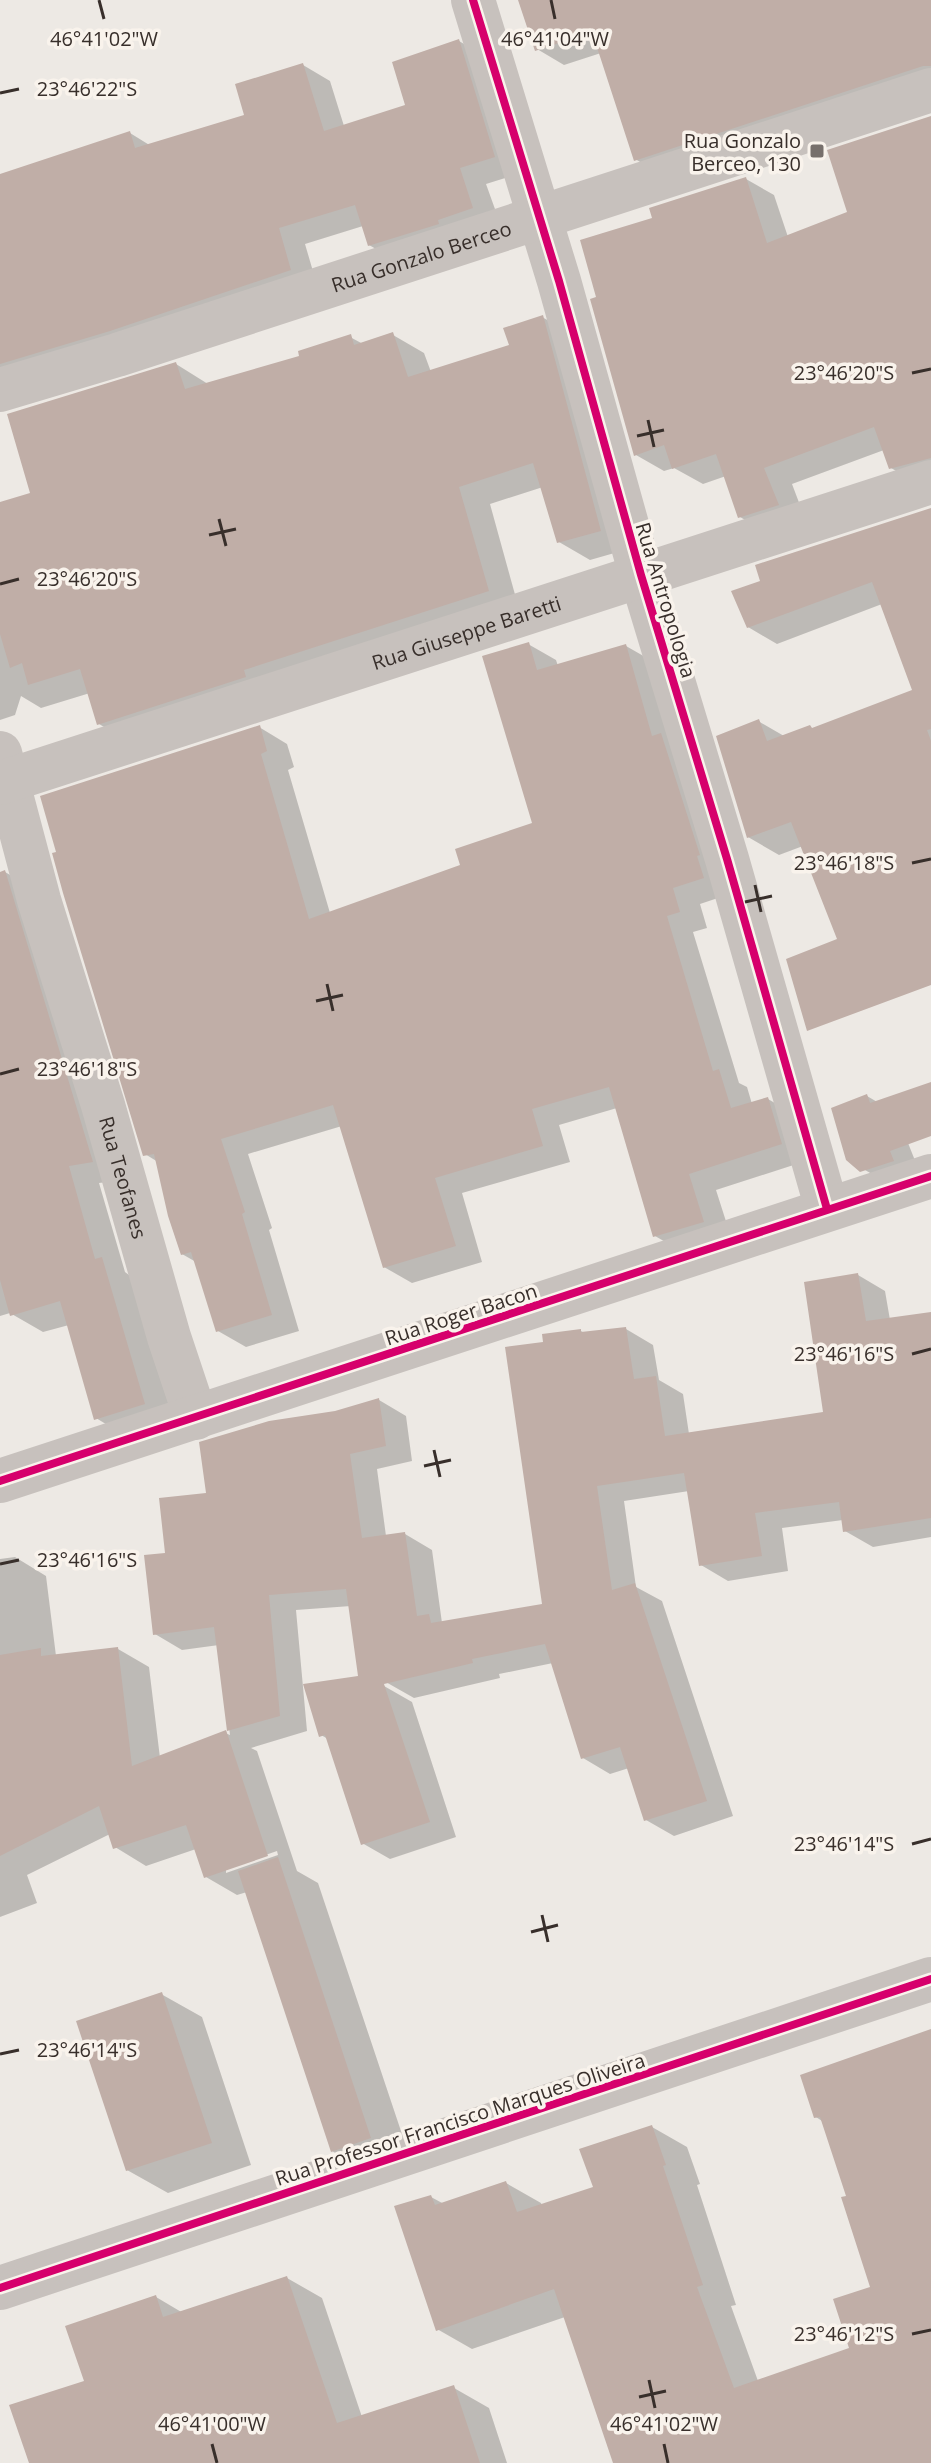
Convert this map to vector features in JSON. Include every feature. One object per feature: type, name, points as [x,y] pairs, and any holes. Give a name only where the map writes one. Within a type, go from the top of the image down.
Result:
[{"type":"street","name":"Rua Antropologia","points":[[473,0],[559,281],[641,575],[727,859],[827,1209]]},
{"type":"street","name":"Rua Gonzalo Berceo","points":[[0,390],[117,355],[931,90]]},
{"type":"street","name":"Rua Giuseppe Baretti","points":[[3,772],[931,482]]},
{"type":"street","name":"Rua Teofanes","points":[[3,772],[169,1337],[196,1418]]},
{"type":"street","name":"Rua Roger Bacon","points":[[0,1481],[931,1176]]},
{"type":"street","name":"Rua Professor Francisco Marques Oliveira","points":[[0,2288],[931,1979]]},
{"type":"building","points":[[518,0],[931,0],[931,66],[923,66],[634,161],[592,32],[535,51]]},
{"type":"building","points":[[459,39],[495,157],[460,168],[473,208],[438,220],[439,224],[368,246],[355,205],[279,228],[291,270],[110,331],[0,364],[0,174],[130,131],[135,148],[244,115],[235,84],[303,63],[324,131],[405,105],[392,62]]},
{"type":"building","points":[[931,116],[931,458],[889,469],[874,427],[764,468],[779,505],[738,518],[716,454],[672,469],[664,445],[634,456],[590,299],[596,297],[580,240],[652,218],[649,208],[746,177],[767,243],[847,212],[827,150]]},
{"type":"building","points":[[543,315],[601,531],[557,543],[533,463],[459,487],[489,591],[244,670],[246,677],[97,725],[80,669],[28,685],[22,663],[10,668],[0,634],[0,502],[30,493],[7,414],[176,362],[185,389],[299,356],[298,351],[351,334],[354,345],[393,332],[408,377],[509,345],[503,328]]},
{"type":"building","points":[[931,508],[931,729],[927,730],[931,741],[931,985],[807,1031],[786,959],[837,939],[791,822],[747,838],[716,736],[759,719],[767,741],[810,725],[812,728],[912,690],[872,582],[747,628],[731,591],[760,581],[755,565]]},
{"type":"building","points":[[529,642],[537,670],[626,644],[652,736],[661,733],[700,855],[697,856],[704,878],[673,888],[680,912],[667,916],[713,1071],[719,1069],[731,1108],[768,1097],[782,1144],[689,1174],[704,1222],[653,1237],[609,1087],[532,1109],[543,1146],[435,1178],[456,1246],[383,1268],[333,1105],[221,1139],[245,1212],[242,1214],[272,1315],[216,1332],[191,1252],[181,1255],[168,1216],[154,1154],[143,1156],[63,893],[52,853],[56,852],[40,796],[260,725],[267,751],[261,754],[309,919],[460,865],[455,849],[532,823],[482,656]]},
{"type":"building","points":[[5,870],[93,1162],[69,1166],[95,1259],[102,1257],[145,1404],[94,1420],[60,1301],[10,1316],[0,1280],[0,872]]},
{"type":"building","points":[[931,1082],[931,1136],[890,1151],[894,1161],[860,1172],[846,1160],[831,1108],[867,1094],[870,1103]]},
{"type":"building","points":[[858,1273],[866,1321],[931,1312],[931,1518],[843,1532],[839,1502],[755,1513],[762,1556],[699,1566],[684,1473],[597,1486],[612,1590],[635,1583],[707,1801],[644,1821],[620,1747],[581,1759],[545,1644],[472,1659],[473,1663],[384,1684],[430,1822],[361,1845],[325,1735],[319,1737],[303,1684],[358,1676],[346,1589],[269,1595],[280,1716],[227,1731],[214,1627],[153,1635],[144,1555],[165,1553],[159,1498],[206,1493],[199,1442],[269,1421],[335,1411],[379,1398],[386,1446],[350,1454],[362,1538],[405,1532],[417,1616],[429,1614],[431,1623],[542,1604],[505,1347],[543,1342],[542,1334],[626,1327],[634,1379],[656,1376],[665,1436],[823,1412],[804,1282]]},
{"type":"building","points":[[118,1647],[132,1766],[226,1730],[268,1856],[204,1878],[186,1825],[113,1849],[99,1806],[0,1856],[0,1655],[41,1648],[41,1656]]},
{"type":"building","points":[[278,1857],[371,2138],[331,2152],[238,1871]]},
{"type":"building","points":[[162,1992],[212,2143],[126,2171],[76,2021]]},
{"type":"building","points":[[931,2029],[931,2463],[613,2463],[554,2289],[436,2331],[394,2206],[431,2195],[435,2205],[506,2181],[517,2212],[593,2187],[579,2149],[652,2125],[703,2285],[697,2287],[734,2388],[849,2348],[833,2299],[870,2287],[841,2197],[846,2196],[820,2117],[814,2118],[800,2075]]},
{"type":"building","points":[[287,2276],[337,2423],[454,2385],[480,2463],[29,2463],[9,2405],[84,2381],[65,2326],[156,2295],[163,2317]]},
{"type":"cycle path","points":[[473,0],[559,281],[641,575],[727,859],[827,1209]]},
{"type":"cycle path","points":[[0,1481],[931,1176]]},
{"type":"cycle path","points":[[0,2288],[931,1979]]},
{"type":"place","name":"Rua Gonzalo Berceo, 130","points":[[817,151]]}]
